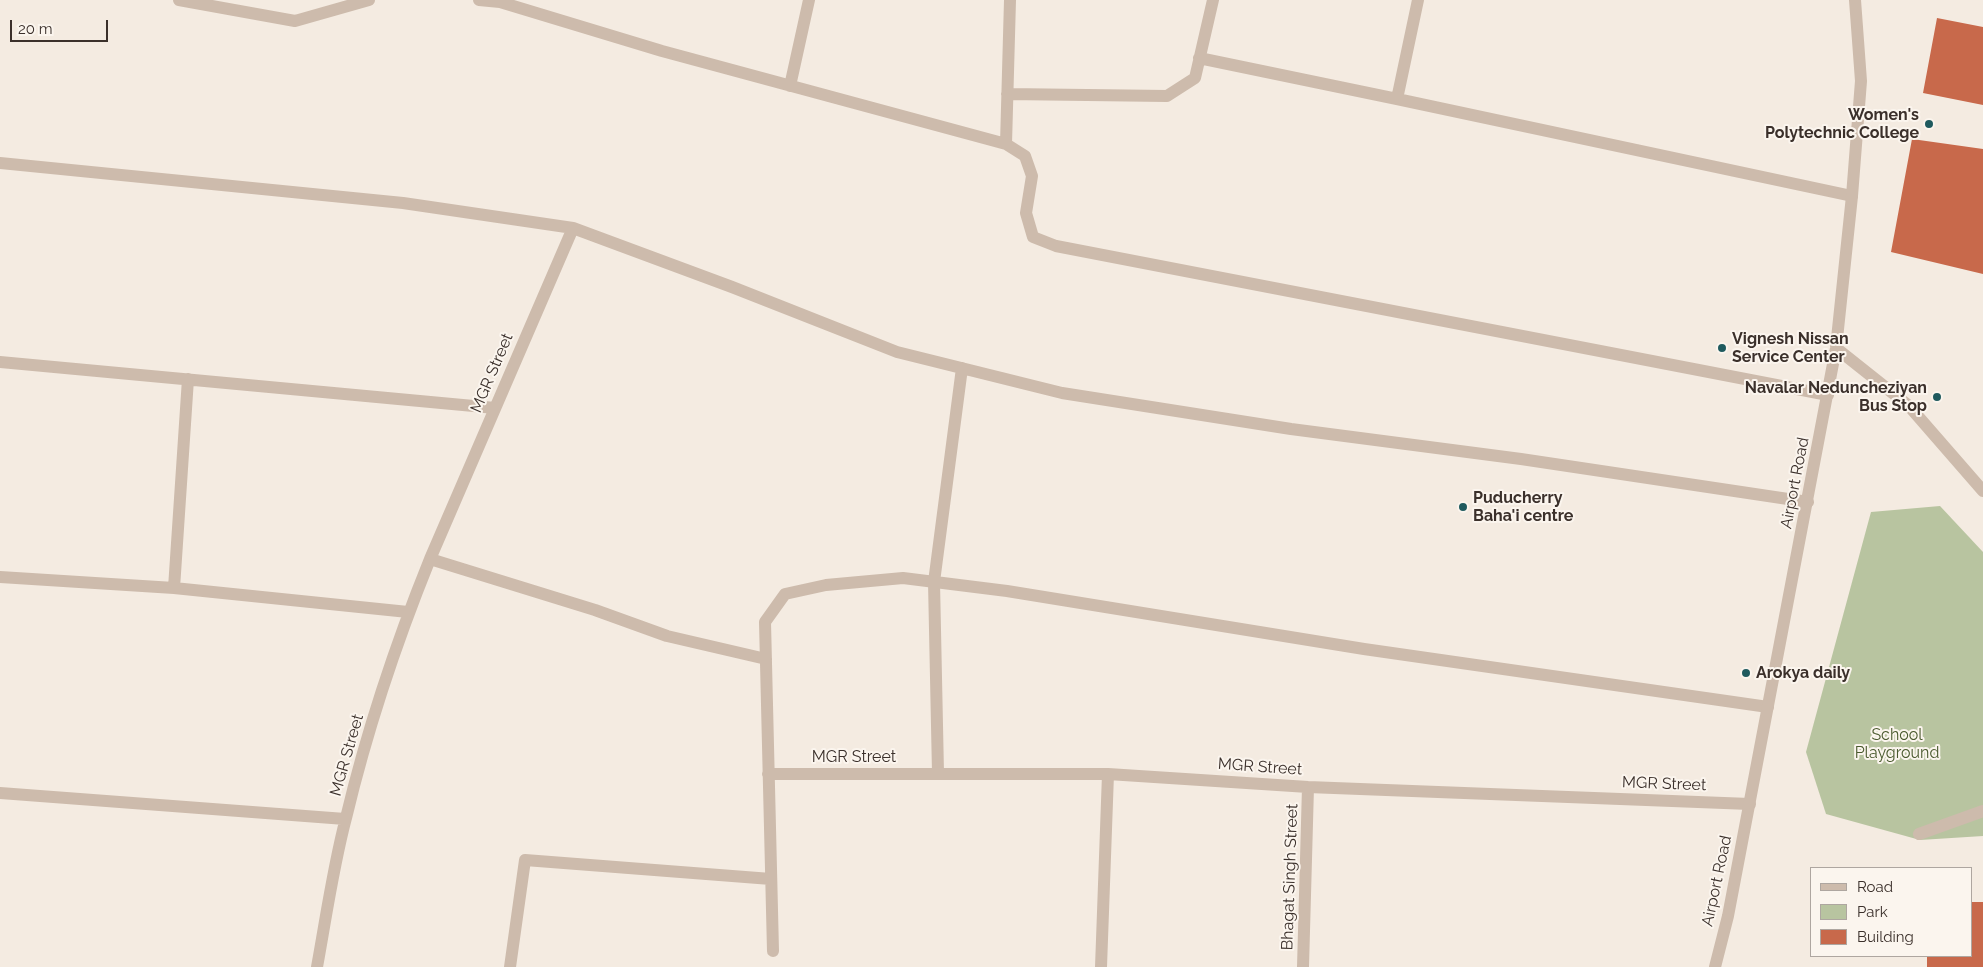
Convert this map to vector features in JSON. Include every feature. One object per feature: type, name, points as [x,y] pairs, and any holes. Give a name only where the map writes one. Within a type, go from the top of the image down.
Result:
[{"type":"street","points":[[179,0],[295,21],[369,0]]},
{"type":"street","points":[[479,0],[500,2],[662,51],[1006,144],[1025,156],[1032,176],[1026,213],[1033,236],[1056,246],[1828,395]]},
{"type":"street","points":[[790,86],[809,0]]},
{"type":"street","points":[[1006,144],[1010,0]]},
{"type":"street","points":[[1007,94],[1167,96],[1195,78],[1213,0]]},
{"type":"street","points":[[1397,99],[1418,0]]},
{"type":"street","name":"Airport Road","points":[[1715,967],[1728,916],[1750,804],[1836,348],[1852,196],[1861,81],[1855,0]]},
{"type":"street","points":[[1199,58],[1852,196]]},
{"type":"street","points":[[0,163],[403,203],[573,228],[732,287],[897,352],[1071,394],[1291,429],[1521,459],[1808,502]]},
{"type":"street","name":"MGR Street","points":[[316,967],[345,819],[382,689],[408,612],[573,228]]},
{"type":"street","points":[[1836,348],[1909,406],[1983,491]]},
{"type":"street","points":[[0,362],[495,408]]},
{"type":"street","points":[[938,773],[934,582],[962,368]]},
{"type":"street","points":[[174,588],[188,379]]},
{"type":"street","points":[[430,559],[595,610],[667,636],[766,659]]},
{"type":"street","points":[[0,577],[174,588],[408,612]]},
{"type":"street","points":[[773,951],[765,622],[786,594],[826,585],[903,578],[1007,591],[1374,650],[1768,707]]},
{"type":"street","name":"MGR Street","points":[[768,774],[1108,774],[1308,787],[1750,804]]},
{"type":"street","points":[[1101,967],[1108,774]]},
{"type":"street","name":"Bhagat Singh Street","points":[[1303,967],[1308,787]]},
{"type":"street","points":[[0,793],[345,819]]},
{"type":"street","points":[[1919,834],[1983,811]]},
{"type":"street","points":[[510,967],[525,860],[771,879]]},
{"type":"green space","name":"School Playground","points":[[1940,506],[1983,552],[1983,836],[1920,840],[1826,814],[1806,752],[1871,512]]},
{"type":"building","points":[[1937,18],[1983,27],[1983,105],[1923,93]]},
{"type":"building","points":[[1912,139],[1983,149],[1983,274],[1891,252]]},
{"type":"building","points":[[1973,902],[1983,902],[1983,967],[1927,967],[1927,957],[1973,957]]},
{"type":"place","name":"Women's Polytechnic College","points":[[1929,124]]},
{"type":"place","name":"Vignesh Nissan Service Center","points":[[1722,348]]},
{"type":"place","name":"Navalar Neduncheziyan Bus Stop","points":[[1937,397]]},
{"type":"place","name":"Puducherry Baha'i centre","points":[[1463,507]]},
{"type":"place","name":"Arokya daily","points":[[1746,673]]}]
